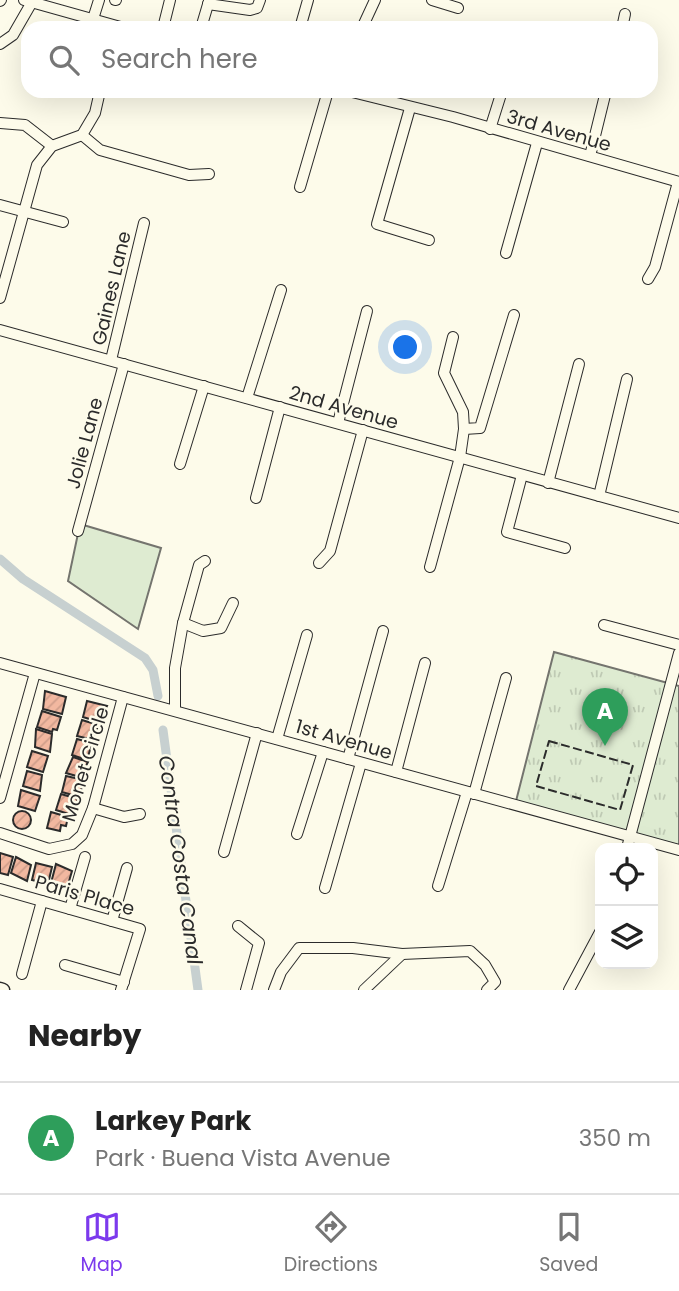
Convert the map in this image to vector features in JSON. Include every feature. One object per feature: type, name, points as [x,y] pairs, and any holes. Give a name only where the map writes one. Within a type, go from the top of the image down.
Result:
[{"type":"street","points":[[93,19],[99,0]]},
{"type":"street","points":[[165,21],[170,0]]},
{"type":"street","points":[[203,21],[208,2],[250,10],[257,8],[260,0]]},
{"type":"street","points":[[302,21],[308,0]]},
{"type":"street","points":[[365,21],[374,0]]},
{"type":"street","points":[[432,0],[458,8]]},
{"type":"street","points":[[22,21],[35,2],[100,21]]},
{"type":"street","points":[[624,21],[625,14]]},
{"type":"street","points":[[0,44],[13,35],[21,23]]},
{"type":"street","points":[[0,298],[37,165],[52,146],[82,135],[94,113],[98,98]]},
{"type":"street","points":[[300,187],[326,98]]},
{"type":"street","name":"3rd Avenue","points":[[374,98],[679,182]]},
{"type":"street","points":[[490,129],[500,98]]},
{"type":"street","points":[[590,156],[604,98]]},
{"type":"street","points":[[410,108],[377,224],[429,240]]},
{"type":"street","points":[[0,123],[25,125],[52,146]]},
{"type":"street","points":[[82,135],[100,150],[189,175],[209,174]]},
{"type":"street","points":[[506,253],[537,143]]},
{"type":"street","points":[[648,279],[655,267],[679,182]]},
{"type":"street","points":[[0,205],[63,222]]},
{"type":"street","name":"Gaines Lane","points":[[111,360],[144,223]]},
{"type":"street","points":[[247,398],[281,290]]},
{"type":"street","points":[[338,423],[367,311]]},
{"type":"street","points":[[464,429],[480,428],[514,316]]},
{"type":"street","name":"2nd Avenue","points":[[0,330],[679,518]]},
{"type":"street","points":[[430,567],[460,457],[464,429],[463,412],[444,373],[453,337]]},
{"type":"street","name":"Jolie Lane","points":[[78,531],[124,364]]},
{"type":"street","points":[[548,483],[579,364]]},
{"type":"street","points":[[599,496],[627,379]]},
{"type":"street","points":[[180,464],[204,386]]},
{"type":"street","points":[[256,498],[280,407]]},
{"type":"street","points":[[320,563],[330,551],[363,430]]},
{"type":"street","points":[[522,475],[507,532],[565,548]]},
{"type":"street","points":[[175,710],[175,667],[183,623],[200,565],[205,561]]},
{"type":"street","points":[[183,623],[203,631],[221,628],[233,603]]},
{"type":"street","points":[[604,625],[679,645]]},
{"type":"street","points":[[348,759],[383,631]]},
{"type":"street","points":[[277,739],[307,635]]},
{"type":"street","points":[[628,843],[679,653]]},
{"type":"street","name":"1st Avenue","points":[[0,663],[679,850]]},
{"type":"street","points":[[396,772],[425,663]]},
{"type":"street","points":[[0,798],[35,673]]},
{"type":"street","points":[[438,886],[506,678]]},
{"type":"street","name":"Monet Circle","points":[[0,833],[49,849],[61,848],[82,835],[93,808],[123,697]]},
{"type":"street","points":[[224,852],[257,733]]},
{"type":"street","points":[[297,834],[324,752]]},
{"type":"street","points":[[325,888],[361,763]]},
{"type":"street","points":[[93,808],[124,817],[140,814]]},
{"type":"street","points":[[70,909],[85,857]]},
{"type":"street","points":[[112,921],[127,868]]},
{"type":"street","name":"Paris Place","points":[[0,889],[140,929],[122,986]]},
{"type":"street","points":[[22,974],[42,901]]},
{"type":"street","points":[[238,926],[259,943],[246,990]]},
{"type":"street","points":[[569,990],[595,941]]},
{"type":"street","points":[[274,990],[281,972],[299,948],[353,948],[402,954],[470,951],[485,965],[495,982],[487,990]]},
{"type":"street","points":[[364,990],[402,954]]},
{"type":"street","points":[[65,965],[122,986]]},
{"type":"green space","points":[[80,524],[161,548],[138,629],[68,581]]},
{"type":"green space","points":[[554,652],[679,686],[679,850],[515,805]]},
{"type":"building","points":[[45,691],[66,697],[62,714],[43,709]]},
{"type":"building","points":[[87,701],[107,706],[99,722],[83,717]]},
{"type":"building","points":[[42,711],[61,717],[57,730],[53,729],[52,732],[37,727]]},
{"type":"building","points":[[82,720],[98,725],[94,740],[77,736]]},
{"type":"building","points":[[36,729],[52,734],[50,752],[35,747]]},
{"type":"building","points":[[77,739],[92,743],[87,760],[72,755]]},
{"type":"building","points":[[32,751],[48,756],[43,772],[27,767]]},
{"type":"building","points":[[73,757],[88,762],[80,777],[66,773]]},
{"type":"building","points":[[27,771],[42,775],[40,791],[23,786]]},
{"type":"building","points":[[66,776],[84,780],[79,797],[62,792]]},
{"type":"building","points":[[21,790],[40,796],[35,811],[18,806]]},
{"type":"building","points":[[61,794],[78,799],[72,815],[56,810]]},
{"type":"building","points":[[18,811],[26,811],[31,820],[29,827],[18,829],[13,824],[13,816]]},
{"type":"building","points":[[51,812],[68,817],[66,826],[61,825],[60,831],[47,828]]},
{"type":"building","points":[[0,853],[13,857],[8,875],[0,873]]},
{"type":"building","points":[[16,857],[31,865],[27,881],[11,873]]},
{"type":"building","points":[[36,863],[52,867],[48,884],[32,880]]},
{"type":"building","points":[[56,864],[72,871],[67,888],[51,883]]},
{"type":"waterway","name":"Contra Costa Canal","points":[[0,559],[23,579],[145,658],[153,670],[158,696]]},
{"type":"waterway","name":"Contra Costa Canal","points":[[163,730],[198,990]]},
{"type":"fence","points":[[549,741],[633,765],[620,810],[536,786],[549,741]]},
{"type":"place","name":"Larkey Park","points":[[605,746]]}]
